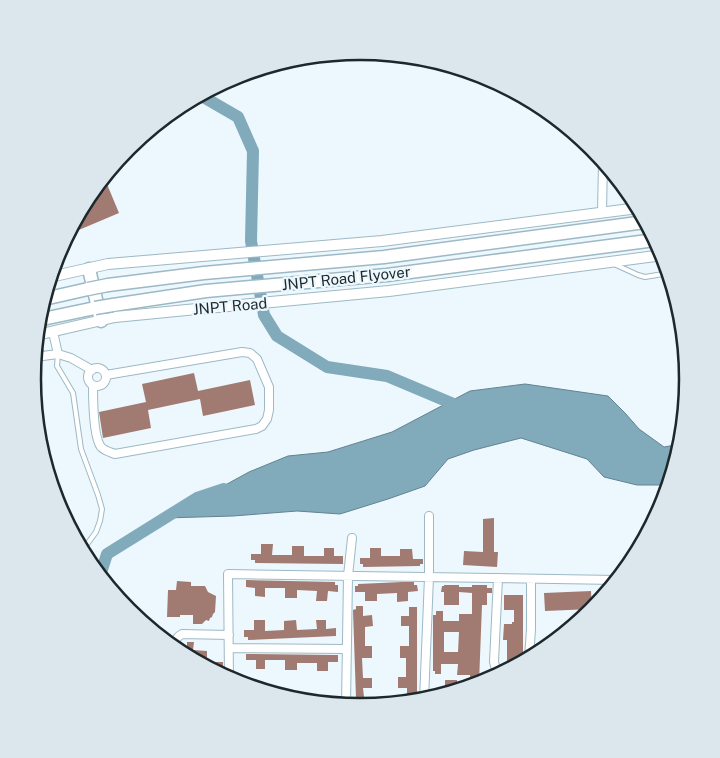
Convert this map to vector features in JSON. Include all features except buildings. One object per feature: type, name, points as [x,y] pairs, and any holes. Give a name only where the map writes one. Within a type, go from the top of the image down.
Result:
[{"type":"highway","name":"JNPT Road Flyover","points":[[52,297],[108,285],[222,271],[384,257],[638,223]]},
{"type":"highway","name":"JNPT Road Flyover","points":[[47,318],[95,308],[206,291],[387,275],[647,241]]},
{"type":"highway","points":[[89,269],[101,321]]},
{"type":"street","points":[[602,212],[603,172]]},
{"type":"street","points":[[59,275],[108,264],[382,242],[629,209]]},
{"type":"street","name":"JNPT Road","points":[[45,334],[115,317],[389,291],[654,256]]},
{"type":"street","points":[[53,332],[58,354]]},
{"type":"street","points":[[93,385],[92,405],[98,442],[102,448],[115,454],[256,429],[267,420],[269,387],[257,359],[250,353],[242,352],[106,375]]},
{"type":"street","points":[[42,356],[58,354],[92,370]]},
{"type":"street","points":[[100,368],[105,372],[106,381],[98,386],[90,383],[88,378],[92,370],[100,368]]},
{"type":"street","points":[[424,691],[429,577],[429,516]]},
{"type":"street","points":[[346,697],[348,576],[352,538]]},
{"type":"street","points":[[229,669],[228,574],[607,580]]},
{"type":"street","points":[[496,667],[494,662],[498,578]]},
{"type":"street","points":[[529,649],[531,579]]},
{"type":"street","points":[[176,639],[182,634],[229,635]]},
{"type":"street","points":[[229,648],[347,649]]},
{"type":"lane","points":[[609,262],[638,276],[661,275]]},
{"type":"lane","points":[[58,354],[57,366],[73,393],[81,449],[102,509],[96,532],[87,543]]},
{"type":"water","points":[[525,384],[608,396],[639,429],[664,447],[672,446],[660,485],[637,485],[604,477],[587,459],[521,438],[448,459],[425,486],[340,514],[297,511],[233,516],[165,518],[249,472],[288,456],[328,452],[392,432],[470,391]]},
{"type":"waterway","points":[[208,99],[238,117],[253,151],[251,241],[264,315],[277,336],[327,367],[387,376],[463,408]]},
{"type":"waterway","points":[[103,567],[107,554],[197,498],[224,489]]}]
